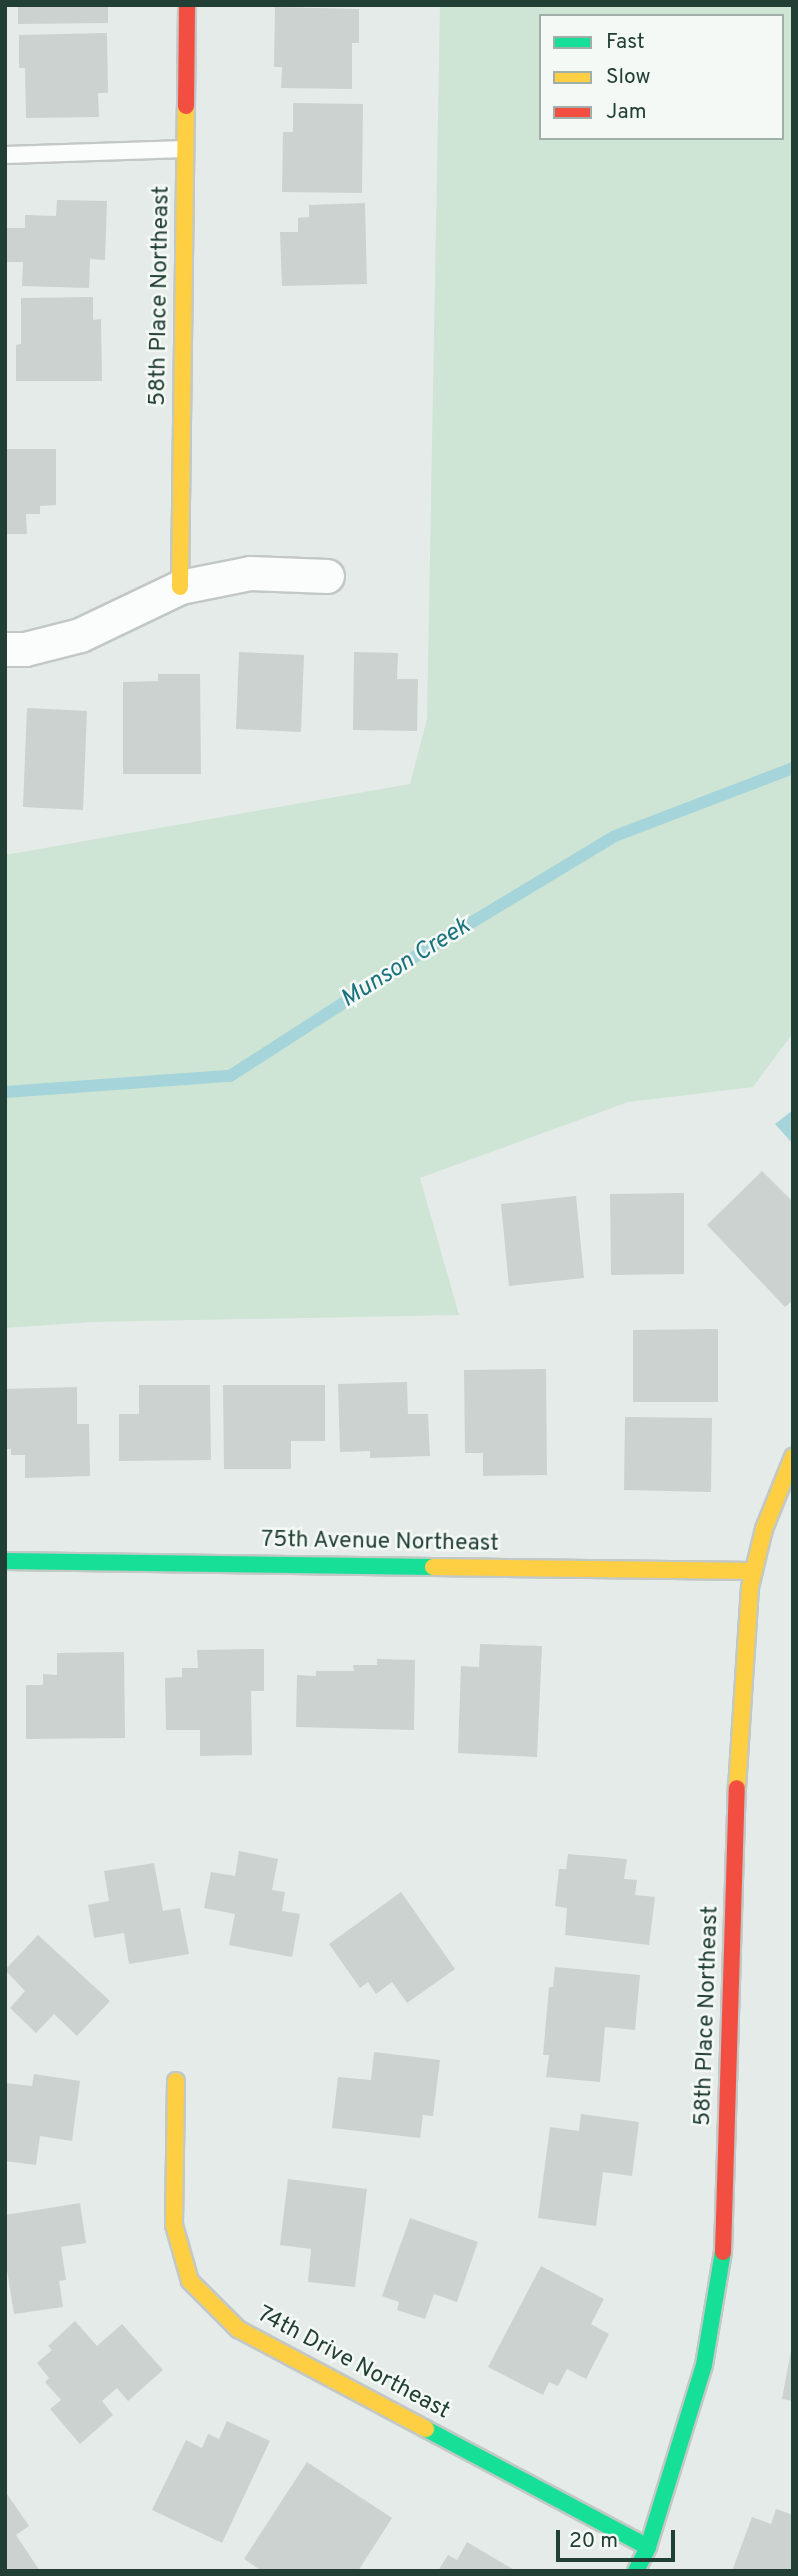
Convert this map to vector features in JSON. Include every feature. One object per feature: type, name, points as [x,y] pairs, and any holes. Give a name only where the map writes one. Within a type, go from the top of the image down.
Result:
[{"type":"street","name":"58th Place Northeast","points":[[180,587],[187,5]]},
{"type":"street","points":[[5,649],[25,649],[80,635],[180,587],[250,573],[327,576]]},
{"type":"street","name":"58th Place Northeast","points":[[636,2571],[648,2547],[704,2365],[723,2259],[739,1723],[750,1587],[764,1529],[793,1457]]},
{"type":"street","name":"75th Avenue Northeast","points":[[5,1561],[754,1571]]},
{"type":"street","name":"74th Drive Northeast","points":[[176,2081],[174,2225],[190,2281],[238,2329],[648,2547]]},
{"type":"lane","points":[[5,155],[185,149]]},
{"type":"green space","points":[[440,5],[793,5],[793,1033],[753,1087],[628,1102],[420,1178],[459,1315],[92,1322],[5,1328],[5,855],[410,784],[427,719]]},
{"type":"water","points":[[793,1110],[793,1144],[775,1124]]},
{"type":"building","points":[[18,5],[108,5],[108,23],[18,24]]},
{"type":"building","points":[[275,7],[359,9],[359,43],[352,43],[352,89],[281,88],[282,67],[274,67]]},
{"type":"building","points":[[107,33],[108,93],[98,93],[99,117],[26,118],[25,68],[19,68],[19,35]]},
{"type":"building","points":[[293,103],[363,104],[362,193],[282,192],[283,132],[293,132]]},
{"type":"building","points":[[57,200],[107,201],[105,260],[90,259],[89,288],[22,286],[23,262],[5,262],[5,228],[25,228],[25,215],[56,216]]},
{"type":"building","points":[[365,203],[367,284],[282,286],[280,232],[298,232],[298,218],[309,217],[309,205]]},
{"type":"building","points":[[93,297],[93,320],[101,319],[102,381],[16,381],[16,345],[21,344],[21,298]]},
{"type":"building","points":[[5,449],[56,449],[56,505],[40,506],[40,514],[26,514],[27,534],[5,534]]},
{"type":"building","points":[[239,652],[304,655],[301,732],[236,729]]},
{"type":"building","points":[[354,652],[398,653],[397,679],[418,679],[417,731],[353,730]]},
{"type":"building","points":[[158,674],[200,674],[201,774],[123,774],[123,682],[158,681]]},
{"type":"building","points":[[27,708],[87,711],[83,810],[23,807]]},
{"type":"building","points":[[762,1171],[793,1202],[793,1300],[785,1307],[707,1225]]},
{"type":"building","points":[[684,1193],[684,1274],[611,1275],[610,1194]]},
{"type":"building","points":[[576,1196],[584,1278],[509,1286],[501,1204]]},
{"type":"building","points":[[718,1329],[718,1402],[633,1402],[633,1330]]},
{"type":"building","points":[[546,1369],[547,1475],[483,1476],[483,1453],[465,1453],[464,1370]]},
{"type":"building","points":[[407,1382],[408,1414],[428,1414],[430,1456],[370,1458],[370,1451],[340,1452],[338,1384]]},
{"type":"building","points":[[139,1385],[210,1385],[211,1460],[119,1461],[119,1414],[139,1414]]},
{"type":"building","points":[[223,1385],[325,1385],[325,1441],[291,1441],[291,1469],[224,1469]]},
{"type":"building","points":[[77,1387],[77,1424],[89,1424],[90,1476],[25,1478],[25,1455],[11,1455],[11,1449],[5,1449],[5,1389]]},
{"type":"building","points":[[625,1417],[712,1418],[711,1492],[624,1490]]},
{"type":"building","points":[[480,1644],[542,1646],[537,1757],[458,1753],[461,1666],[479,1667]]},
{"type":"building","points":[[264,1649],[264,1691],[251,1691],[252,1755],[200,1756],[200,1730],[166,1730],[165,1678],[182,1677],[182,1668],[198,1668],[197,1650]]},
{"type":"building","points":[[124,1652],[125,1738],[26,1739],[26,1685],[43,1685],[43,1674],[57,1675],[57,1653]]},
{"type":"building","points":[[377,1659],[415,1660],[414,1730],[296,1727],[297,1675],[316,1676],[316,1671],[354,1671],[353,1665],[377,1665]]},
{"type":"building","points":[[239,1851],[278,1859],[272,1890],[285,1892],[282,1911],[300,1914],[292,1957],[229,1945],[235,1914],[204,1908],[211,1872],[235,1876]]},
{"type":"building","points":[[568,1854],[627,1859],[624,1879],[637,1880],[635,1895],[655,1897],[649,1945],[565,1935],[567,1908],[555,1906],[559,1869],[566,1869]]},
{"type":"building","points":[[154,1863],[163,1911],[180,1908],[189,1954],[129,1964],[124,1933],[94,1938],[88,1905],[109,1901],[104,1871]]},
{"type":"building","points":[[401,1892],[455,1969],[407,2003],[392,1982],[376,1994],[368,1982],[360,1988],[329,1944]]},
{"type":"building","points":[[38,1935],[110,2001],[77,2036],[54,2014],[36,2033],[10,2008],[25,1991],[5,1970]]},
{"type":"building","points":[[555,1967],[640,1975],[635,2030],[605,2027],[600,2082],[546,2077],[549,2055],[543,2055],[549,1987],[553,1987]]},
{"type":"building","points":[[374,2052],[440,2060],[433,2116],[423,2115],[420,2138],[332,2128],[338,2077],[371,2080]]},
{"type":"building","points":[[34,2074],[80,2081],[72,2141],[40,2136],[36,2165],[5,2161],[5,2083],[32,2086]]},
{"type":"building","points":[[581,2114],[639,2122],[632,2176],[603,2172],[596,2226],[538,2218],[550,2127],[579,2131]]},
{"type":"building","points":[[288,2179],[367,2189],[355,2287],[308,2282],[311,2249],[280,2245]]},
{"type":"building","points":[[80,2203],[86,2243],[61,2247],[66,2280],[59,2281],[63,2307],[14,2314],[5,2258],[5,2215]]},
{"type":"building","points":[[410,2218],[478,2242],[457,2302],[434,2294],[425,2319],[397,2310],[399,2302],[382,2296]]},
{"type":"building","points":[[541,2266],[604,2299],[591,2324],[609,2334],[586,2379],[567,2369],[558,2386],[549,2382],[543,2395],[488,2367]]},
{"type":"building","points":[[75,2321],[97,2346],[122,2324],[163,2370],[128,2401],[117,2388],[102,2401],[113,2415],[80,2444],[50,2409],[61,2400],[45,2382],[49,2378],[37,2363],[52,2350],[48,2346]]},
{"type":"building","points":[[793,2351],[793,2401],[782,2399]]},
{"type":"building","points":[[227,2421],[270,2441],[222,2543],[152,2510],[186,2440],[202,2448],[208,2434],[219,2439]]},
{"type":"building","points":[[307,2462],[392,2518],[358,2571],[262,2571],[244,2559]]},
{"type":"building","points":[[5,2491],[29,2526],[16,2535],[40,2571],[5,2571]]},
{"type":"building","points":[[776,2509],[793,2515],[793,2571],[732,2571],[752,2517],[771,2524]]},
{"type":"building","points":[[467,2542],[516,2571],[438,2571],[448,2555],[457,2560]]},
{"type":"waterway","name":"Munson Creek","points":[[5,1092],[230,1076],[416,956],[615,836],[793,768]]},
{"type":"traffic: fast","points":[[5,1561],[433,1567]]},
{"type":"traffic: fast","points":[[636,2571],[648,2547],[704,2365],[723,2252]]},
{"type":"traffic: fast","points":[[426,2429],[648,2547]]},
{"type":"traffic: slow","points":[[180,587],[186,106]]},
{"type":"traffic: slow","points":[[737,1788],[750,1587],[764,1529],[793,1457]]},
{"type":"traffic: slow","points":[[433,1567],[754,1571]]},
{"type":"traffic: slow","points":[[176,2081],[174,2225],[190,2281],[238,2329],[426,2429]]},
{"type":"traffic: jam","points":[[186,106],[187,5]]},
{"type":"traffic: jam","points":[[723,2252],[737,1788]]}]
